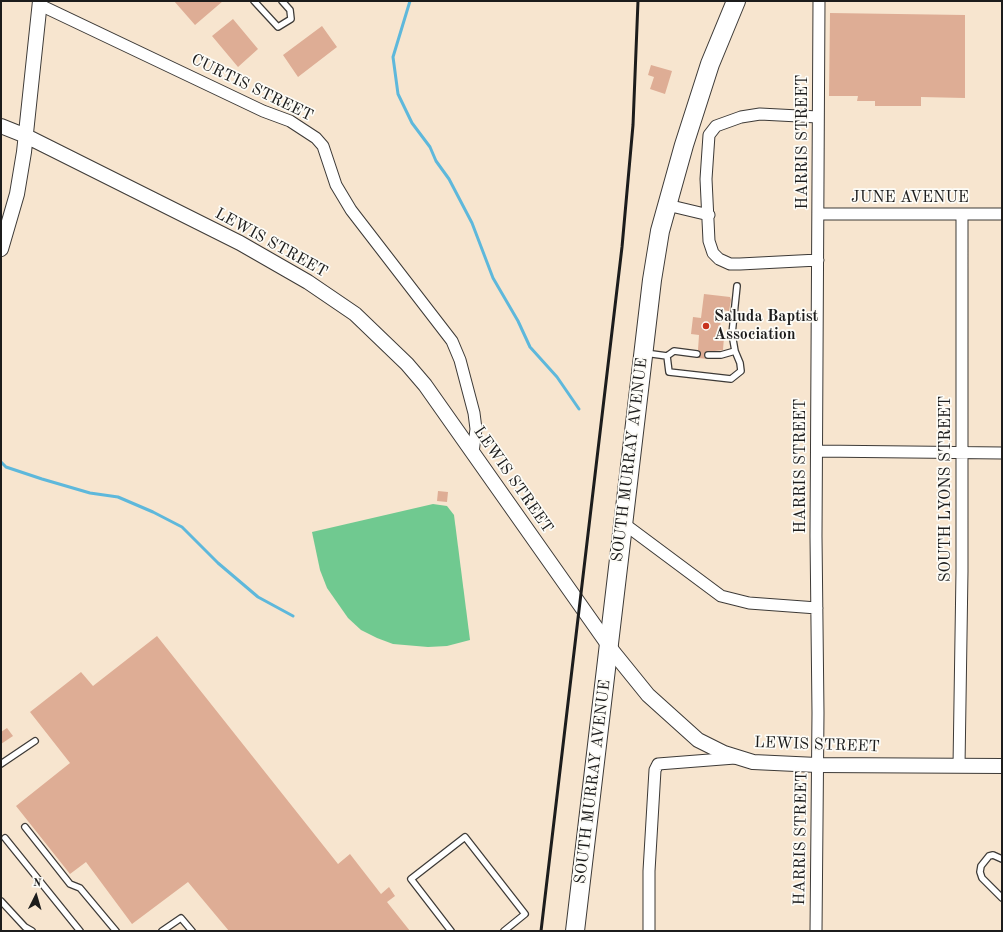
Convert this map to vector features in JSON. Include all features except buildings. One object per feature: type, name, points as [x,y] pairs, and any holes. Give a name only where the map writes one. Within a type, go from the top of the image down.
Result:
[{"type":"main road","name":"SOUTH MURRAY AVENUE","points":[[575,931],[652,280],[667,205],[684,145],[710,64],[736,1]]},
{"type":"street","name":"HARRIS STREET","points":[[816,931],[819,1]]},
{"type":"street","points":[[1,249],[17,194],[26,136],[40,3]]},
{"type":"street","name":"CURTIS STREET","points":[[40,3],[263,111],[290,121],[316,138],[323,146],[336,185],[351,210],[452,341],[460,360],[474,413],[476,429],[473,453]]},
{"type":"street","points":[[818,117],[760,114],[741,117],[716,126],[709,135],[707,153],[709,241],[713,253],[719,259],[730,264],[818,260]]},
{"type":"street","name":"LEWIS STREET","points":[[1,126],[26,136],[240,243],[308,282],[355,314],[407,364],[442,407],[609,646],[648,696],[698,740],[724,753],[753,762],[817,765],[1002,766]]},
{"type":"street","points":[[667,205],[709,215]]},
{"type":"street","name":"JUNE AVENUE","points":[[819,214],[1002,214]]},
{"type":"street","name":"SOUTH LYONS STREET","points":[[960,766],[962,214]]},
{"type":"street","points":[[818,451],[1002,453]]},
{"type":"street","points":[[623,523],[721,596],[749,603],[817,608]]},
{"type":"street","points":[[650,931],[649,871],[655,770],[658,764],[739,758]]},
{"type":"lane","points":[[254,1],[278,27],[291,19],[290,10],[282,1]]},
{"type":"lane","points":[[667,356],[669,372],[731,379],[741,371],[732,334],[737,286]]},
{"type":"lane","points":[[643,353],[667,356],[674,351],[697,354]]},
{"type":"lane","points":[[708,355],[721,356],[735,351]]},
{"type":"lane","points":[[1,764],[34,741]]},
{"type":"lane","points":[[25,827],[70,884],[80,888],[116,931]]},
{"type":"lane","points":[[451,931],[411,879],[466,837],[525,914],[504,931]]},
{"type":"lane","points":[[5,838],[80,931]]},
{"type":"lane","points":[[1002,860],[993,855],[989,856],[981,866],[980,872],[982,878],[1002,898]]},
{"type":"lane","points":[[1,901],[4,907],[25,927],[32,931]]},
{"type":"lane","points":[[163,931],[181,918],[192,931]]},
{"type":"green space","points":[[433,504],[447,506],[454,515],[470,640],[447,646],[428,647],[393,644],[361,630],[348,618],[327,588],[320,570],[312,532]]},
{"type":"waterway","points":[[410,1],[393,57],[398,94],[412,123],[430,147],[436,161],[449,179],[472,223],[493,278],[518,321],[530,347],[557,377],[579,409]]},
{"type":"waterway","points":[[1,462],[6,467],[42,479],[90,493],[118,497],[153,512],[182,527],[218,563],[258,597],[293,616]]},
{"type":"railway","points":[[541,931],[622,247],[633,125],[638,1]]},
{"type":"place","name":"Saluda Baptist Association","points":[[706,326]]}]
